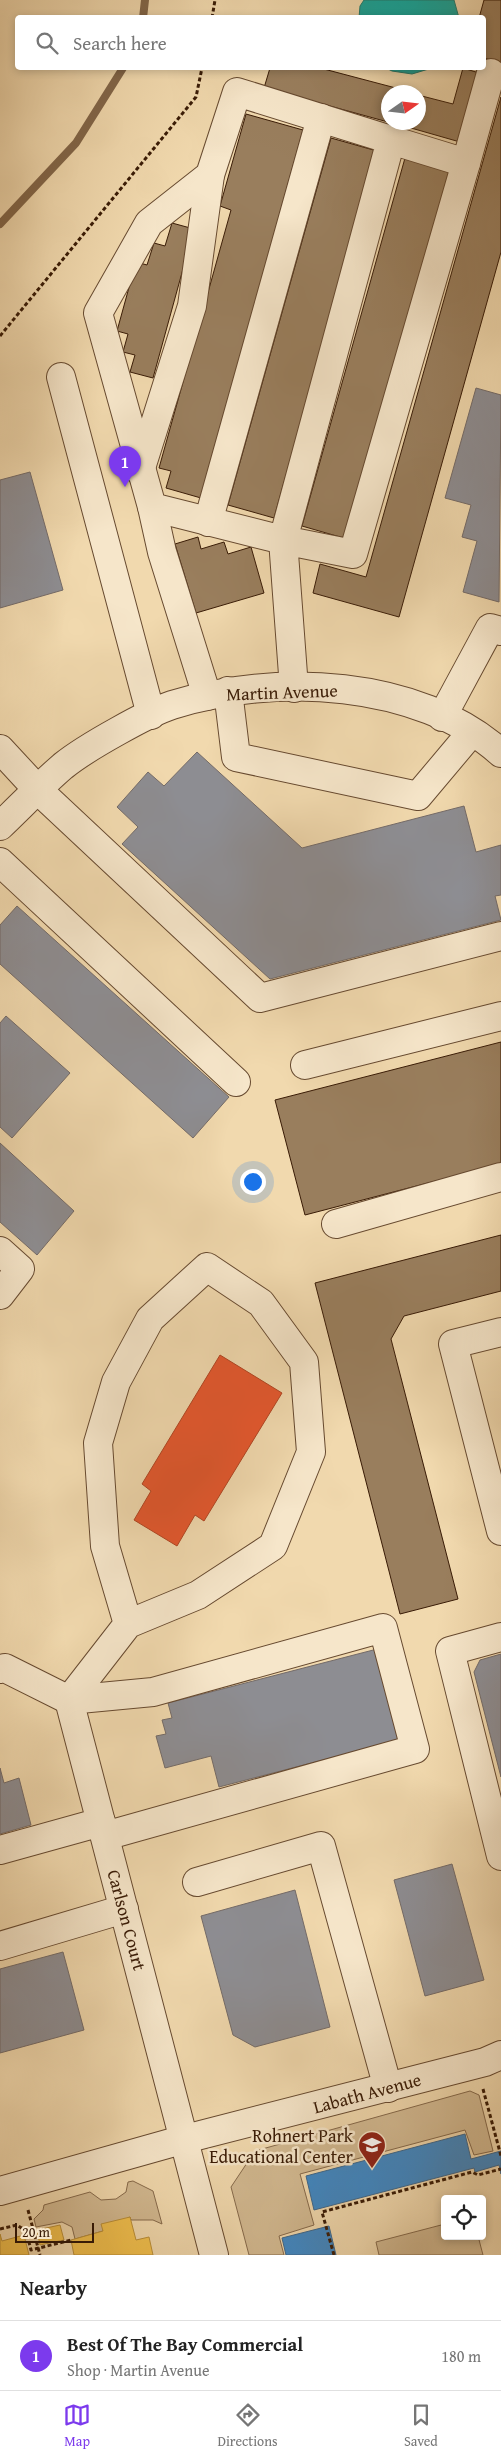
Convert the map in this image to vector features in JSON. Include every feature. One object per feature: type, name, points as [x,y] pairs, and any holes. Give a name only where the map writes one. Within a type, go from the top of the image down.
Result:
[{"type":"street","points":[[152,507],[283,540],[353,554],[491,73]]},
{"type":"street","points":[[140,470],[192,306],[210,175],[237,92],[466,163]]},
{"type":"street","points":[[208,522],[320,118]]},
{"type":"street","points":[[294,688],[283,540],[391,140]]},
{"type":"street","points":[[210,175],[149,223],[98,313],[140,470],[152,507],[162,552],[218,694],[236,757],[418,796],[472,732]]},
{"type":"street","points":[[60,377],[151,715]]},
{"type":"street","points":[[442,717],[490,628],[501,631]]},
{"type":"street","name":"Martin Avenue","points":[[0,826],[64,765],[117,731],[171,705],[218,694],[294,688],[339,688],[396,698],[472,732],[501,753]]},
{"type":"street","points":[[0,749],[38,790],[260,998],[501,936]]},
{"type":"street","points":[[0,862],[236,1082]]},
{"type":"street","points":[[306,1065],[501,1016]]},
{"type":"street","points":[[336,1224],[501,1177]]},
{"type":"street","points":[[0,1251],[20,1270],[0,1295]]},
{"type":"street","points":[[70,1700],[128,1624],[198,1595],[272,1546],[311,1452],[304,1362],[261,1303],[207,1267],[150,1318],[116,1382],[98,1443],[105,1546],[128,1624]]},
{"type":"street","points":[[501,1332],[453,1344],[501,1532]]},
{"type":"street","points":[[0,1669],[5,1668],[70,1700],[153,1692],[383,1628],[415,1749],[103,1829],[0,1850]]},
{"type":"street","points":[[501,1638],[450,1651],[501,1856]]},
{"type":"street","name":"Carlson Court","points":[[70,1700],[214,2255]]},
{"type":"street","points":[[197,1882],[322,1846],[388,2088]]},
{"type":"street","points":[[0,1946],[124,1909]]},
{"type":"street","name":"Labath Avenue","points":[[0,2191],[185,2139],[486,2062],[501,2055]]},
{"type":"path","points":[[212,15],[215,0]]},
{"type":"path","points":[[0,336],[196,97],[202,70]]},
{"type":"path","points":[[482,2084],[501,2156]]},
{"type":"path","points":[[334,2255],[322,2212],[472,2172],[478,2175],[501,2169]]},
{"type":"path","points":[[27,2205],[40,2255]]},
{"type":"path","points":[[0,2230],[17,2225],[26,2231],[31,2250],[71,2240]]},
{"type":"shaded area","points":[[470,2091],[479,2095],[493,2151],[474,2155],[465,2130],[300,2174],[314,2225],[279,2236],[284,2255],[249,2255],[231,2187],[255,2151]]},
{"type":"shaded area","points":[[133,2181],[153,2191],[162,2224],[153,2220],[131,2220],[130,2217],[103,2231],[75,2239],[72,2227],[62,2222],[36,2227],[34,2219],[43,2210],[44,2205],[90,2192],[101,2200],[116,2199],[126,2192],[128,2182]]},
{"type":"shaded area","points":[[441,2225],[441,2240],[479,2240],[483,2255],[379,2255],[376,2242]]},
{"type":"building: Homes","points":[[130,2217],[136,2240],[149,2237],[153,2255],[74,2255],[71,2240],[103,2231],[101,2224]]},
{"type":"building: Homes","points":[[60,2225],[64,2240],[40,2245],[37,2230]]},
{"type":"building: Homes","points":[[0,2234],[2,2241],[24,2235],[29,2255],[0,2255]]},
{"type":"building: Shops","points":[[220,1355],[282,1393],[204,1521],[195,1515],[177,1546],[134,1520],[151,1491],[142,1484]]},
{"type":"building: Schools","points":[[465,2134],[471,2159],[501,2151],[501,2174],[499,2165],[475,2172],[474,2168],[314,2210],[306,2176]]},
{"type":"building: Schools","points":[[329,2226],[336,2255],[286,2255],[282,2238]]},
{"type":"building: Public","points":[[364,0],[454,0],[458,15],[359,15],[360,6]]},
{"type":"building: Public","points":[[390,70],[425,70],[412,74]]},
{"type":"building: Industry","points":[[476,388],[501,395],[499,602],[463,592],[477,541],[462,537],[471,505],[445,498]]},
{"type":"building: Industry","points":[[30,472],[63,590],[0,608],[0,480]]},
{"type":"building: Industry","points":[[197,752],[302,848],[464,806],[476,852],[501,845],[501,895],[495,896],[501,920],[270,979],[122,844],[138,827],[117,807],[148,772],[164,786]]},
{"type":"building: Industry","points":[[17,906],[229,1097],[193,1138],[0,964],[0,925]]},
{"type":"building: Industry","points":[[6,1016],[70,1073],[12,1138],[0,1127],[0,1023]]},
{"type":"building: Industry","points":[[0,1143],[74,1211],[37,1255],[0,1222]]},
{"type":"building: Industry","points":[[381,1648],[404,1739],[219,1787],[211,1756],[165,1768],[156,1736],[166,1734],[162,1720],[172,1718],[168,1703]]},
{"type":"building: Industry","points":[[501,1654],[501,1777],[474,1672],[480,1660]]},
{"type":"building: Industry","points":[[0,1768],[4,1783],[19,1778],[31,1825],[0,1834]]},
{"type":"building: Industry","points":[[452,1864],[484,1980],[425,1996],[394,1880]]},
{"type":"building: Industry","points":[[295,1890],[330,2027],[255,2047],[233,2035],[201,1916]]},
{"type":"building: Industry","points":[[63,1952],[84,2030],[0,2053],[0,1969]]},
{"type":"building: Other","points":[[484,0],[501,0],[501,63],[486,59],[486,15],[480,15]]},
{"type":"building: Other","points":[[269,70],[328,70],[384,85],[381,85],[381,120],[264,88]]},
{"type":"building: Other","points":[[462,70],[479,73],[460,142],[418,130],[426,130],[426,97],[453,104]]},
{"type":"building: Other","points":[[501,97],[501,252],[399,617],[313,593],[320,564],[366,577]]},
{"type":"building: Other","points":[[246,114],[303,130],[201,498],[166,488],[171,471],[159,468],[231,210],[220,206]]},
{"type":"building: Other","points":[[331,138],[377,151],[274,518],[228,505]]},
{"type":"building: Other","points":[[405,158],[450,171],[347,539],[302,526]]},
{"type":"building: Other","points":[[172,223],[194,229],[153,378],[130,372],[135,355],[123,352],[128,334],[117,331],[136,262],[147,265],[154,243],[165,246]]},
{"type":"building: Other","points":[[198,537],[201,549],[224,542],[228,554],[251,547],[264,593],[196,613],[175,544]]},
{"type":"building: Other","points":[[501,1042],[501,1164],[305,1215],[275,1100]]},
{"type":"building: Other","points":[[501,1235],[501,1291],[404,1316],[391,1339],[458,1599],[400,1614],[315,1283]]},
{"type":"waterway","points":[[143,15],[145,0]]},
{"type":"waterway","points":[[0,224],[76,143],[122,70]]},
{"type":"place","name":"Best Of The Bay Commercial","points":[[125,487]]},
{"type":"place","name":"Rohnert Park Educational Center","points":[[372,2169]]}]
